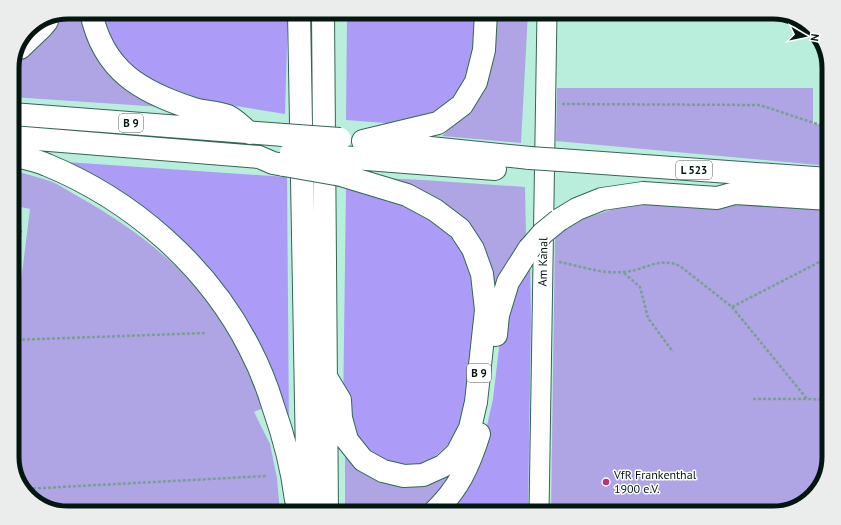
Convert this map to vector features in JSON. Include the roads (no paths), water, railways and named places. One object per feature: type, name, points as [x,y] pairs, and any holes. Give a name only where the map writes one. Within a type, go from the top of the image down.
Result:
[{"type":"highway","points":[[92,19],[94,27],[103,48],[115,65],[128,78],[170,101],[197,110],[228,116],[250,133]]},
{"type":"highway","points":[[299,19],[308,506]]},
{"type":"highway","points":[[322,19],[327,506]]},
{"type":"highway","name":"B 9","points":[[19,115],[250,133],[284,151],[341,157],[362,141],[438,123],[462,105],[476,82],[484,50],[486,19]]},
{"type":"highway","points":[[27,41],[43,26]]},
{"type":"highway","name":"B 9","points":[[19,138],[259,157],[273,163],[284,151]]},
{"type":"highway","name":"L 523","points":[[362,141],[530,165]]},
{"type":"highway","name":"B 9","points":[[284,151],[341,157],[435,210],[460,229],[472,249],[482,274],[486,310],[476,402],[470,428],[457,453],[443,466],[423,475],[404,476],[382,471],[363,460],[347,440],[341,418],[340,400],[326,377]]},
{"type":"highway","points":[[19,156],[46,164],[78,179],[130,210],[170,243],[200,274],[228,312],[250,347],[268,389],[282,431],[290,462],[296,506]]},
{"type":"highway","name":"L 523","points":[[341,157],[822,179]]},
{"type":"highway","name":"L 523","points":[[559,167],[718,186],[735,193],[822,199]]},
{"type":"highway","name":"L 523","points":[[440,506],[458,484],[472,458],[483,423],[487,406],[498,315],[508,282],[529,249],[543,233],[559,220],[577,209],[602,199],[643,193],[717,198],[735,193]]},
{"type":"street","name":"Am Kanal","points":[[539,506],[547,19]]},
{"type":"place","name":"VfR Frankenthal 1900 e.V.","points":[[606,482]]}]
